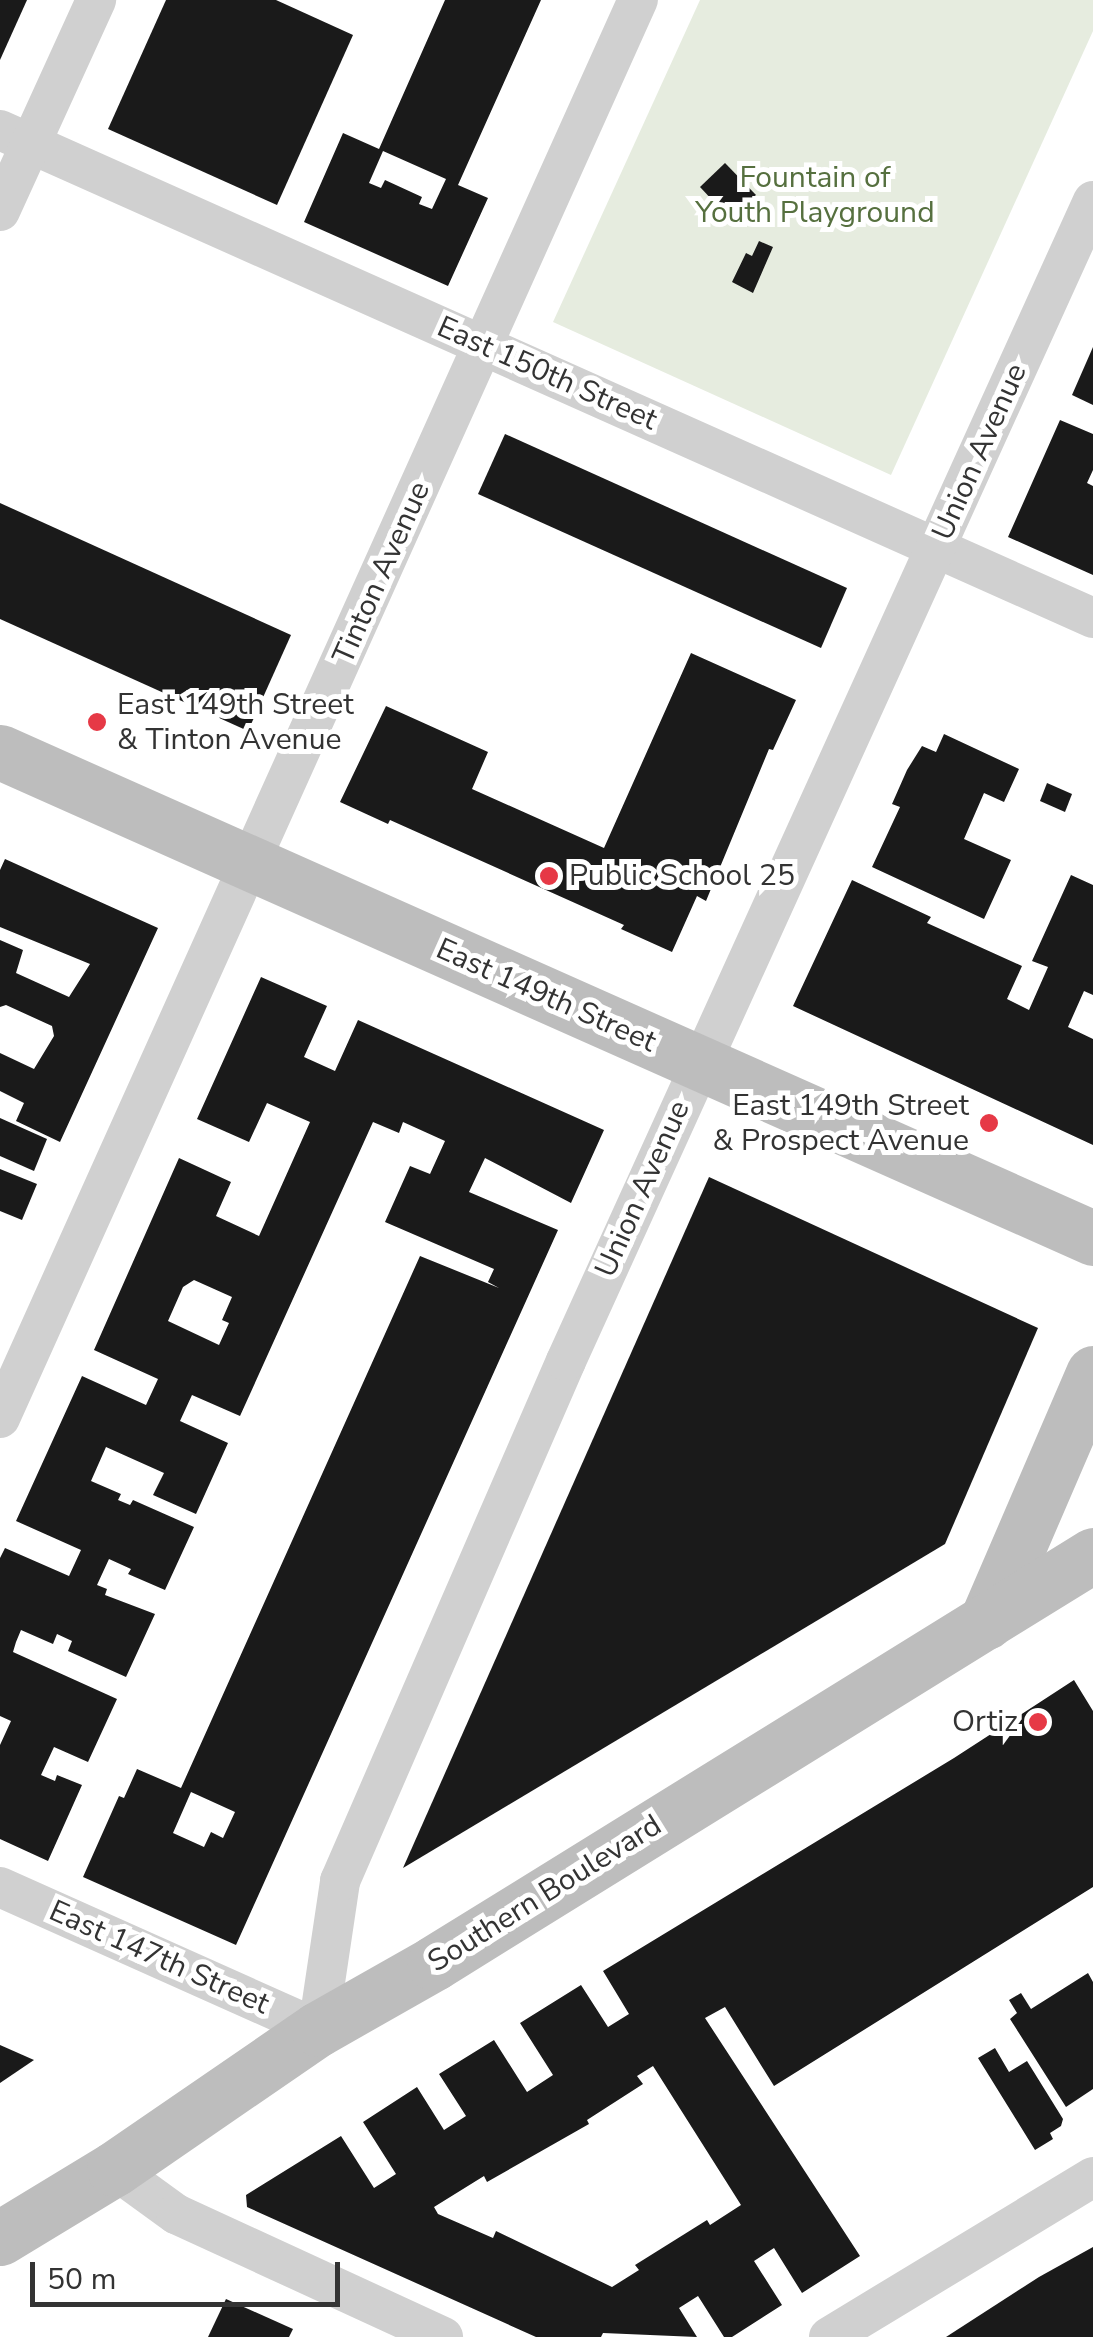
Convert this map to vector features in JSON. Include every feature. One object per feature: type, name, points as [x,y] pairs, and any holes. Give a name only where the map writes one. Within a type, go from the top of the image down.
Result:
[{"type":"main road","name":"East 149th Street","points":[[0,752],[1093,1238]]},
{"type":"main road","points":[[986,1622],[1093,1373]]},
{"type":"main road","name":"Southern Boulevard","points":[[0,2238],[114,2168],[318,2029],[434,1964],[1093,1555]]},
{"type":"street","points":[[0,211],[15,136],[96,0]]},
{"type":"street","name":"Tinton Avenue","points":[[0,1418],[638,0]]},
{"type":"street","name":"East 150th Street","points":[[15,136],[1093,618]]},
{"type":"street","name":"Union Avenue","points":[[318,2029],[340,1880],[700,1064],[1093,201]]},
{"type":"street","name":"East 147th Street","points":[[0,1887],[318,2029]]},
{"type":"street","points":[[114,2168],[176,2214],[444,2337]]},
{"type":"street","points":[[829,2337],[1093,2176]]},
{"type":"green space","name":"Fountain of Youth Playground","points":[[700,0],[1093,0],[1093,31],[891,475],[553,322]]},
{"type":"building","points":[[0,0],[27,0],[0,60]]},
{"type":"building","points":[[166,0],[276,0],[353,35],[277,205],[108,129]]},
{"type":"building","points":[[445,0],[541,0],[458,185],[488,198],[448,286],[304,222],[343,133],[379,149]],"holes":[[[383,151],[446,179],[432,209],[419,204],[422,197],[385,180],[381,188],[369,183]]]},
{"type":"building","points":[[725,163],[756,195],[728,217],[700,187]]},
{"type":"building","points":[[759,241],[773,247],[753,293],[732,282],[746,253],[752,256]]},
{"type":"building","points":[[1093,347],[1093,405],[1072,395]]},
{"type":"building","points":[[1060,420],[1093,434],[1093,470],[1087,483],[1093,486],[1093,575],[1008,537]]},
{"type":"building","points":[[505,434],[847,588],[821,648],[478,494]]},
{"type":"building","points":[[0,503],[291,635],[248,731],[0,619]]},
{"type":"building","points":[[691,653],[796,700],[773,750],[769,749],[706,901],[697,896],[672,952],[621,929],[624,925],[390,820],[388,824],[340,802],[386,706],[488,752],[472,789],[604,848]]},
{"type":"building","points":[[944,734],[1019,769],[1004,802],[984,793],[964,839],[1011,860],[984,919],[872,867],[900,807],[892,804],[907,770],[922,746],[936,752]]},
{"type":"building","points":[[1047,783],[1072,794],[1065,812],[1040,801]]},
{"type":"building","points":[[5,859],[158,928],[60,1142],[16,1121],[24,1103],[0,1091],[0,1053],[34,1069],[54,1036],[52,1026],[6,1005],[0,1007],[0,940],[23,950],[16,973],[69,997],[90,964],[0,927],[0,870]]},
{"type":"building","points":[[1071,875],[1093,885],[1093,995],[1084,991],[1068,1027],[1093,1039],[1093,1145],[793,1006],[852,880],[931,917],[927,923],[1022,966],[1007,999],[1029,1010],[1048,967],[1032,961]]},
{"type":"building","points":[[261,977],[327,1006],[304,1057],[335,1071],[358,1020],[604,1130],[571,1203],[485,1158],[469,1192],[558,1230],[236,1945],[83,1877],[119,1796],[124,1798],[137,1769],[181,1788],[420,1256],[499,1288],[488,1282],[494,1269],[385,1222],[410,1166],[430,1174],[445,1141],[403,1122],[399,1133],[373,1122],[240,1416],[192,1395],[180,1421],[228,1443],[196,1514],[153,1495],[164,1473],[106,1447],[91,1481],[121,1494],[118,1500],[130,1505],[133,1500],[194,1527],[165,1590],[128,1574],[131,1569],[109,1559],[97,1585],[107,1589],[105,1595],[155,1614],[126,1677],[68,1651],[72,1641],[57,1634],[53,1644],[21,1630],[13,1652],[117,1699],[88,1762],[54,1747],[41,1775],[55,1781],[57,1775],[82,1785],[48,1861],[0,1839],[0,1745],[11,1721],[0,1716],[0,1558],[5,1548],[69,1576],[81,1550],[16,1521],[82,1376],[146,1405],[158,1379],[94,1350],[179,1158],[231,1182],[216,1216],[259,1236],[310,1122],[267,1103],[249,1142],[197,1119]],"holes":[[[194,1280],[232,1297],[222,1320],[229,1323],[219,1345],[168,1321],[183,1287]],[[191,1792],[235,1812],[223,1838],[211,1832],[204,1847],[173,1833]]]},
{"type":"building","points":[[0,1118],[47,1139],[34,1171],[0,1156]]},
{"type":"building","points":[[0,1169],[37,1184],[22,1220],[0,1211]]},
{"type":"building","points":[[709,1177],[1038,1328],[945,1544],[403,1868]]},
{"type":"building","points":[[1074,1680],[1093,1711],[1093,1887],[774,2086],[725,2007],[705,2018],[860,2256],[802,2293],[774,2248],[754,2261],[782,2305],[732,2337],[724,2337],[698,2296],[679,2308],[697,2337],[603,2333],[601,2337],[536,2337],[247,2207],[246,2195],[341,2136],[374,2188],[396,2174],[363,2122],[417,2087],[444,2130],[466,2116],[439,2074],[494,2040],[527,2092],[553,2075],[520,2023],[581,1985],[608,2027],[629,2014],[603,1971],[954,1758]],"holes":[[[653,2066],[741,2205],[710,2225],[707,2220],[635,2265],[639,2270],[612,2287],[496,2231],[493,2238],[438,2214],[434,2207],[484,2176],[487,2182],[589,2124],[587,2120],[643,2084],[637,2076]]]},
{"type":"building","points":[[1088,1973],[1093,1982],[1093,2089],[1066,2107],[1010,2019],[1017,2013],[1009,2000],[1021,1993],[1031,2009]]},
{"type":"building","points":[[0,2045],[34,2060],[0,2083]]},
{"type":"building","points":[[995,2048],[1009,2072],[1027,2061],[1063,2119],[1061,2126],[1050,2133],[1053,2139],[1035,2150],[978,2058]]},
{"type":"building","points":[[1093,2247],[1093,2337],[946,2337],[1039,2277]]},
{"type":"building","points":[[226,2299],[293,2329],[289,2337],[208,2337]]},
{"type":"place","name":"East 149th Street & Tinton Avenue","points":[[97,722]]},
{"type":"place","name":"Public School 25","points":[[549,876]]},
{"type":"place","name":"East 149th Street & Prospect Avenue","points":[[989,1123]]},
{"type":"place","name":"Ortiz","points":[[1038,1722]]}]
